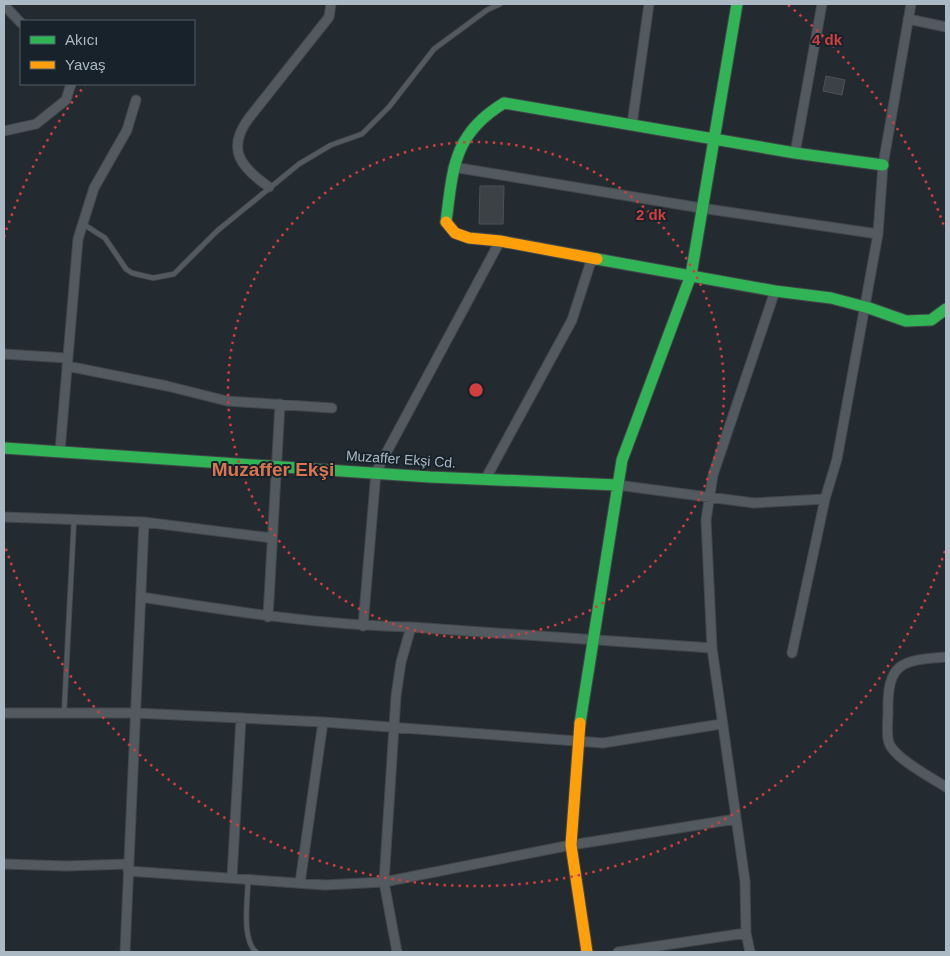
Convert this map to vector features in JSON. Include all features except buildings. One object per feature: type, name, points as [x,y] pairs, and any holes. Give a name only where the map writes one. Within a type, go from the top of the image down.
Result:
[{"type":"street","points":[[269,187],[248,172],[244,166],[238,147],[240,132],[328,17],[331,4]]},
{"type":"street","points":[[632,124],[648,4]]},
{"type":"street","points":[[587,952],[571,845],[578,742],[592,640],[617,486],[629,437],[692,275],[701,208],[737,4]]},
{"type":"street","points":[[795,152],[822,4]]},
{"type":"street","points":[[792,653],[825,500],[836,459],[863,306],[878,234],[883,164],[911,4]]},
{"type":"street","points":[[4,5],[20,22]]},
{"type":"street","points":[[908,20],[946,27]]},
{"type":"street","points":[[4,132],[36,124],[66,100],[71,85]]},
{"type":"street","points":[[60,451],[76,255],[82,223],[103,169],[127,130],[136,100]]},
{"type":"street","points":[[883,164],[795,152],[504,102],[476,120],[465,135],[453,167],[446,223],[448,228],[455,234],[479,240],[500,241],[863,306],[910,322],[928,321],[943,314],[946,309]]},
{"type":"street","points":[[453,167],[701,208],[878,234]]},
{"type":"street","points":[[363,626],[376,472],[500,241]]},
{"type":"street","points":[[486,478],[572,320],[592,258]]},
{"type":"street","points":[[750,952],[746,933],[745,881],[721,724],[712,648],[706,520],[708,496],[775,291]]},
{"type":"street","points":[[4,354],[67,362],[227,401],[332,408]]},
{"type":"street","points":[[268,617],[280,404]]},
{"type":"street","name":"Muzaffer Ekşi Cd.","points":[[4,448],[617,486]]},
{"type":"street","points":[[617,486],[754,502],[825,500]]},
{"type":"street","points":[[4,517],[144,522],[272,538]]},
{"type":"street","points":[[125,952],[144,522]]},
{"type":"street","points":[[141,597],[268,617],[363,626],[411,627],[712,648]]},
{"type":"street","points":[[397,952],[384,882],[398,680],[411,627]]},
{"type":"street","points":[[946,657],[917,659],[898,667],[887,688],[888,743],[898,755],[946,787]]},
{"type":"street","points":[[4,713],[136,713],[323,722],[604,743],[721,724]]},
{"type":"street","points":[[232,878],[241,718]]},
{"type":"street","points":[[300,883],[323,722]]},
{"type":"street","points":[[4,864],[129,867],[232,878],[353,885],[384,882],[571,845],[736,819]]},
{"type":"street","points":[[618,952],[746,933]]},
{"type":"lane","points":[[82,223],[105,238],[126,269],[139,276],[160,278],[174,274],[217,231],[299,164],[331,145],[362,134],[389,107],[434,49],[487,10],[500,4]]},
{"type":"lane","points":[[64,714],[74,520]]},
{"type":"lane","points":[[248,879],[247,936],[250,947],[256,952]]},
{"type":"traffic: fast","points":[[580,723],[622,460],[691,275],[737,4]]},
{"type":"traffic: fast","points":[[446,222],[451,185],[458,154],[474,127],[504,103],[795,153],[883,165]]},
{"type":"traffic: fast","points":[[597,259],[775,291],[831,298],[869,308],[906,321],[931,320],[946,309]]},
{"type":"traffic: fast","points":[[4,448],[430,477],[617,485]]},
{"type":"traffic: slow","points":[[446,222],[455,233],[469,238],[500,241],[597,259]]},
{"type":"traffic: slow","points":[[580,723],[571,845],[587,952]]},
{"type":"district","name":"Muzaffer Ekşi","points":[[273,469]]}]
